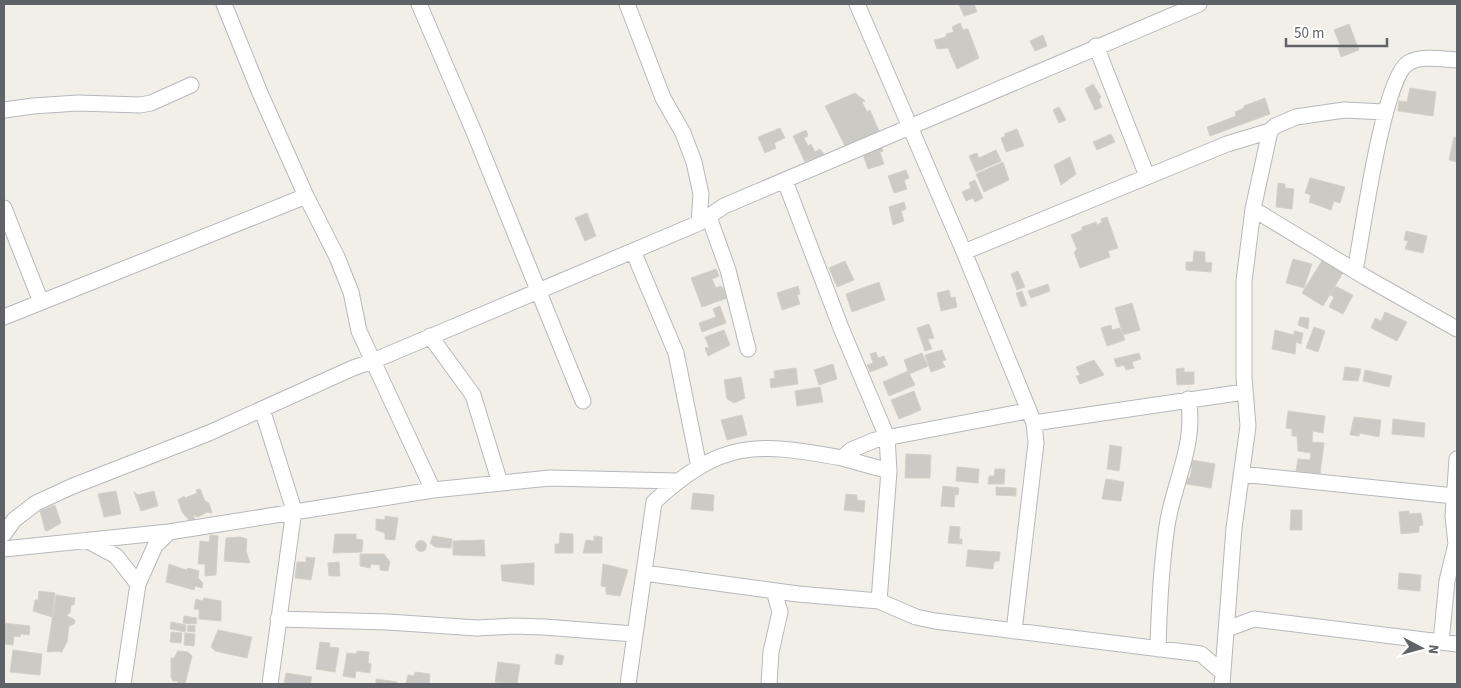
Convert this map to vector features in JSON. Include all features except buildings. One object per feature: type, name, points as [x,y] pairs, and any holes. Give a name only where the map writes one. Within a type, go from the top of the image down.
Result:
[{"type":"street","points":[[224,4],[260,93],[306,196],[337,257],[351,292],[359,331],[433,490]]},
{"type":"street","points":[[419,4],[474,132],[536,290],[583,401]]},
{"type":"street","points":[[627,4],[636,23],[663,98],[682,133],[694,162],[704,220],[728,270],[748,349]]},
{"type":"street","points":[[857,4],[964,252],[1031,417],[1036,443],[1014,631]]},
{"type":"street","points":[[4,534],[14,520],[36,503],[73,486],[163,452],[353,368],[633,251],[704,220],[724,206],[1096,46],[1200,4]]},
{"type":"street","points":[[1096,46],[1147,176]]},
{"type":"street","points":[[1355,271],[1385,112],[1400,72],[1406,64],[1415,59],[1457,60]]},
{"type":"street","points":[[4,110],[78,103],[140,105],[151,103],[191,85]]},
{"type":"street","points":[[964,252],[1227,144],[1270,131],[1275,126],[1296,117],[1344,110],[1385,112]]},
{"type":"street","points":[[1222,678],[1230,600],[1234,528],[1248,426],[1248,406],[1244,392],[1244,282],[1253,209],[1270,131]]},
{"type":"street","points":[[785,181],[841,328],[886,437],[889,470],[879,601]]},
{"type":"street","points":[[701,194],[724,206]]},
{"type":"street","points":[[4,317],[306,196]]},
{"type":"street","points":[[4,208],[41,302]]},
{"type":"street","points":[[1253,209],[1355,271],[1457,329]]},
{"type":"street","points":[[633,251],[676,353],[698,467]]},
{"type":"street","points":[[430,336],[473,395],[500,483]]},
{"type":"street","points":[[842,458],[851,450],[886,437],[1031,417],[1244,392]]},
{"type":"street","points":[[1158,649],[1159,597],[1167,525],[1190,436],[1191,414],[1188,399]]},
{"type":"street","points":[[262,409],[294,510],[270,684]]},
{"type":"street","points":[[628,684],[654,502],[676,482],[717,457],[760,447],[842,458],[889,470]]},
{"type":"street","points":[[1441,642],[1447,581],[1456,544],[1454,496],[1457,459]]},
{"type":"street","points":[[1241,474],[1454,496]]},
{"type":"street","points":[[4,550],[170,532],[294,510],[361,502],[433,490],[500,483],[550,478],[676,482]]},
{"type":"street","points":[[638,481],[654,502]]},
{"type":"street","points":[[123,684],[138,584],[155,546],[170,532]]},
{"type":"street","points":[[88,541],[116,556],[138,584]]},
{"type":"street","points":[[644,573],[798,594],[879,601],[916,617],[1201,654],[1222,678]]},
{"type":"street","points":[[769,684],[771,652],[780,612],[774,591]]},
{"type":"street","points":[[780,612],[798,594]]},
{"type":"street","points":[[1230,600],[1254,620],[1457,644]]},
{"type":"street","points":[[278,619],[388,622],[476,628],[521,626],[634,634]]},
{"type":"street","points":[[1201,654],[1226,636],[1254,620]]}]
